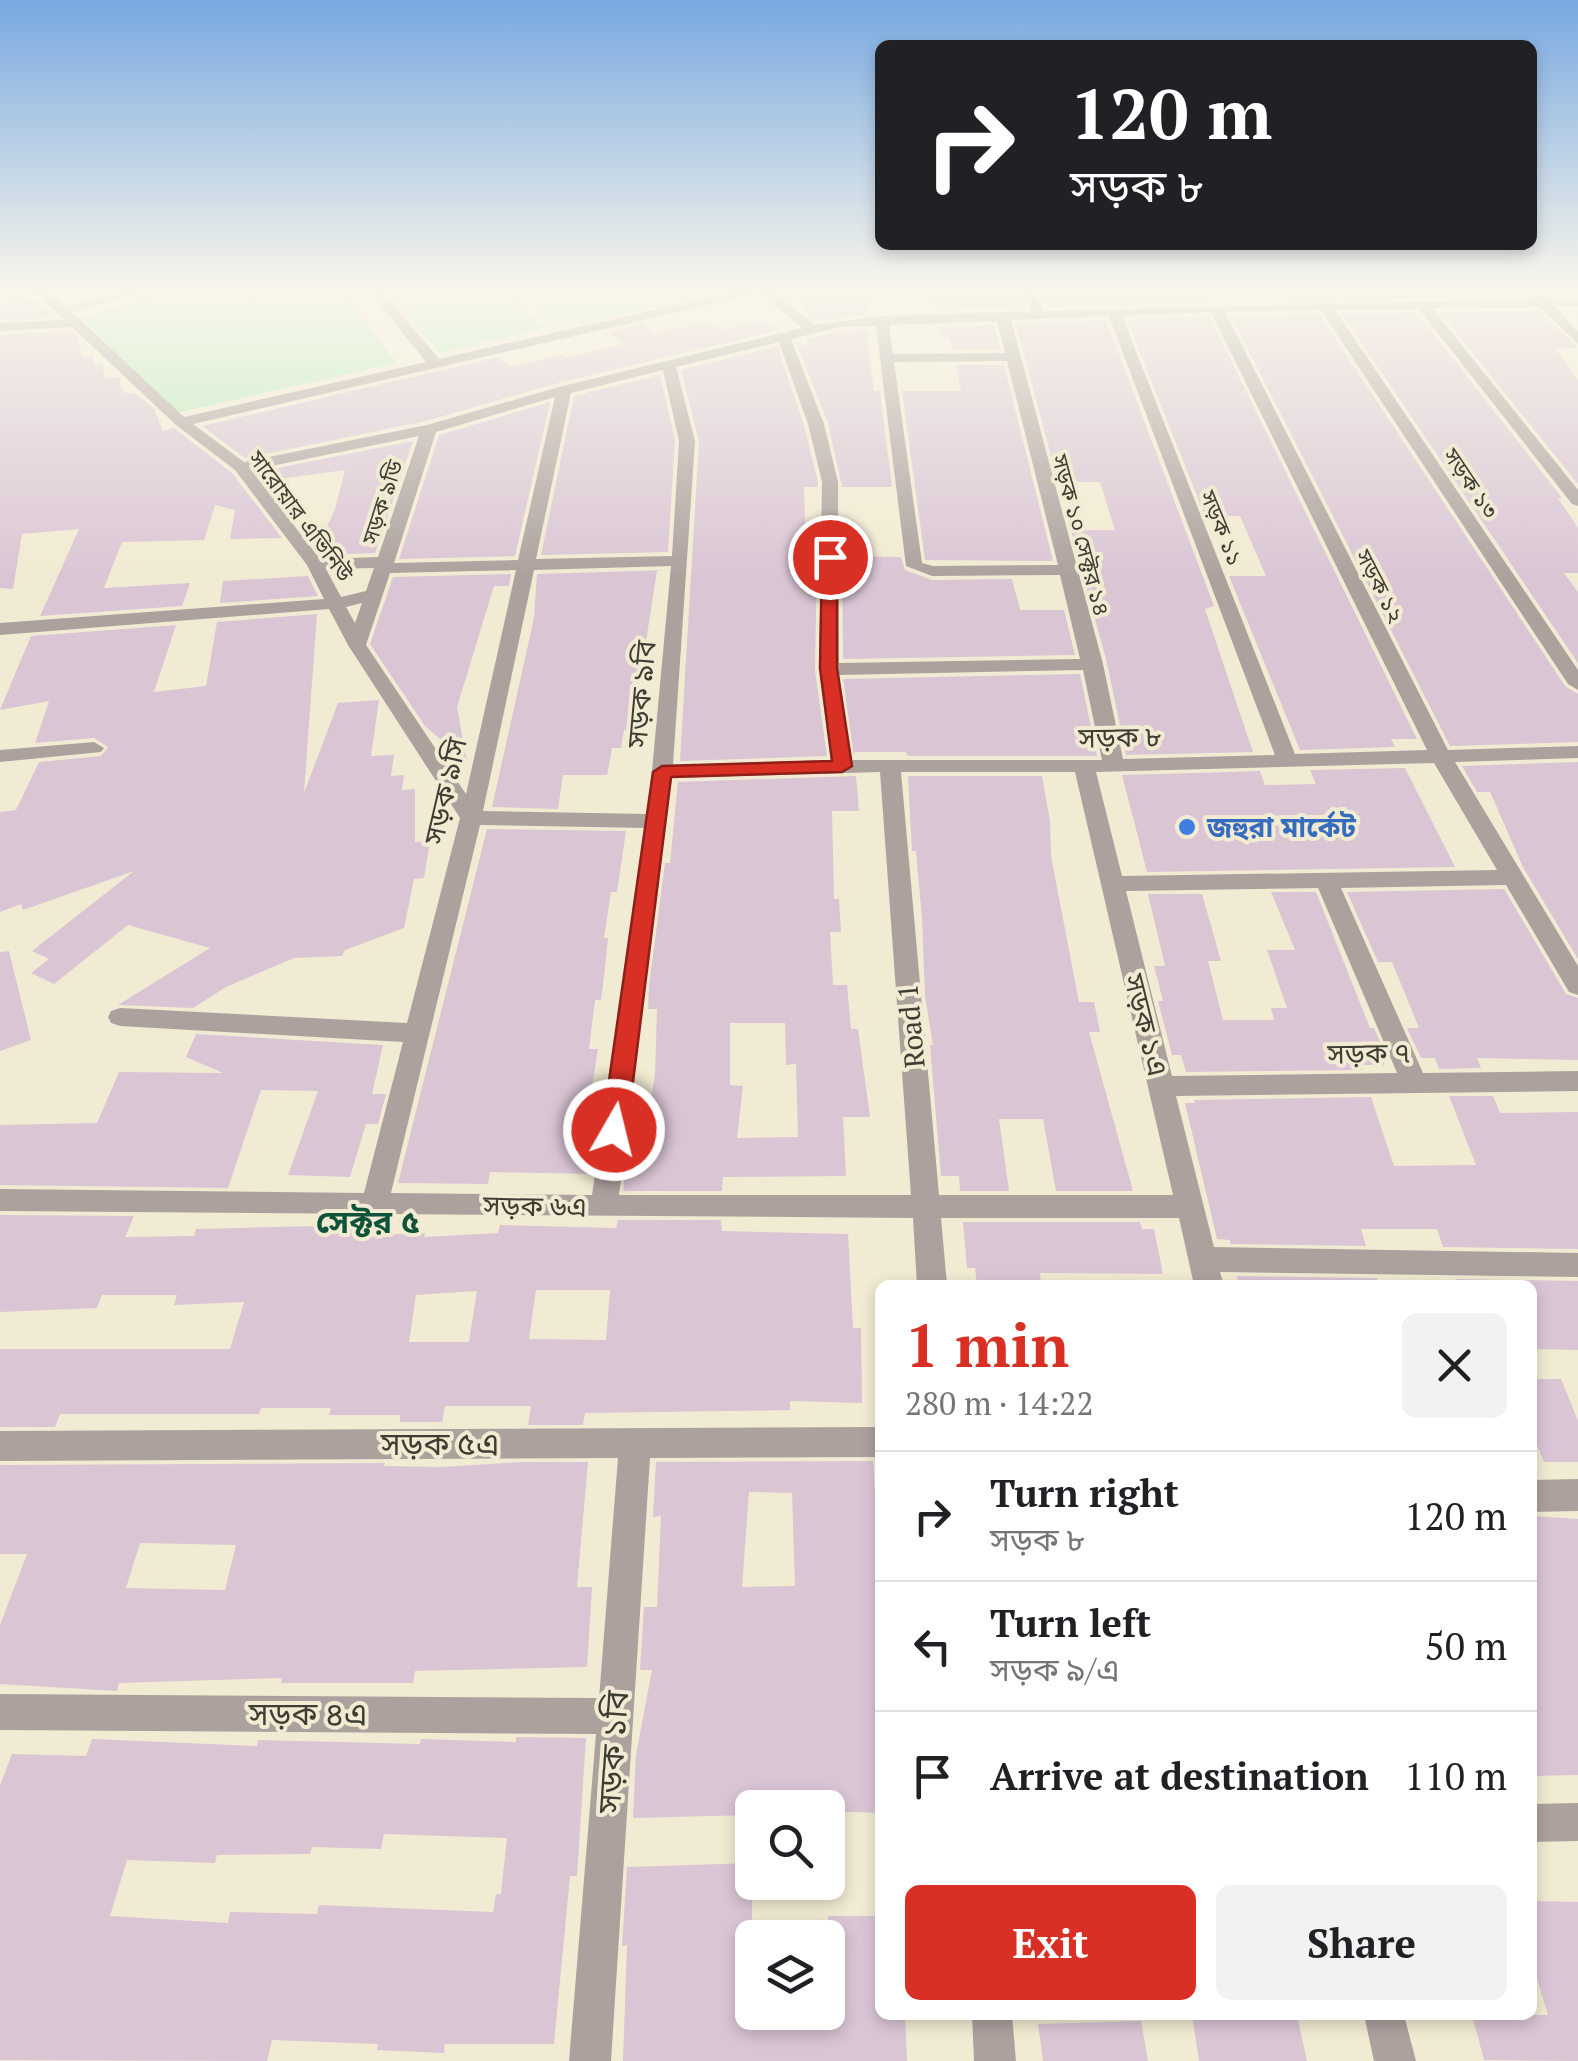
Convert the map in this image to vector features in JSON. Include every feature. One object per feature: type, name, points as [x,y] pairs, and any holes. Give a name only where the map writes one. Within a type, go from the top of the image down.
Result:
[{"type":"street","name":"সারোয়ার এভিনিউ","points":[[141,385],[241,468],[316,564],[357,645],[471,818]]},
{"type":"street","points":[[181,422],[336,385]]},
{"type":"street","points":[[241,468],[429,429],[583,385]]},
{"type":"street","name":"সড়ক ৯বি","points":[[604,1207],[658,821],[687,441],[675,385]]},
{"type":"street","points":[[802,385],[830,482],[828,668],[842,766]]},
{"type":"street","points":[[891,385],[911,558],[916,566],[922,571],[1066,570]]},
{"type":"street","name":"সড়ক ১০ সেক্টর ১৪","points":[[1019,385],[1093,664],[1114,766]]},
{"type":"street","name":"সড়ক ১১","points":[[1142,385],[1286,760]]},
{"type":"street","name":"সড়ক ১২","points":[[1255,385],[1439,753],[1578,986]]},
{"type":"street","name":"সড়ক ১৩","points":[[1379,385],[1578,684]]},
{"type":"street","points":[[1486,385],[1578,502]]},
{"type":"street","name":"সড়ক ৯সি","points":[[375,1203],[471,818],[564,390]]},
{"type":"street","name":"সড়ক ৯ডি","points":[[357,645],[429,429]]},
{"type":"street","points":[[316,564],[680,561]]},
{"type":"street","points":[[0,632],[339,603],[376,594]]},
{"type":"street","points":[[828,668],[1093,664]]},
{"type":"street","points":[[0,756],[94,748]]},
{"type":"street","name":"সড়ক ৮","points":[[662,772],[842,766],[1114,766],[1439,753],[1578,752]]},
{"type":"street","name":"সড়ক ১এ","points":[[1084,766],[1206,1272]]},
{"type":"street","name":"Road 1","points":[[890,767],[932,1280]]},
{"type":"street","points":[[471,818],[658,821]]},
{"type":"street","points":[[1112,884],[1516,877]]},
{"type":"street","points":[[1326,880],[1414,1082]]},
{"type":"street","points":[[120,1017],[416,1033]]},
{"type":"street","name":"সড়ক ৭","points":[[1160,1086],[1578,1081]]},
{"type":"street","name":"সড়ক ৬এ","points":[[0,1200],[604,1207],[1190,1206]]},
{"type":"street","points":[[1206,1272],[1578,1265]]},
{"type":"street","name":"সড়ক ৫এ","points":[[0,1446],[875,1442]]},
{"type":"street","name":"সড়ক ১বি","points":[[590,2061],[636,1443]]},
{"type":"street","points":[[1537,1496],[1578,1495]]},
{"type":"street","name":"সড়ক ৪এ","points":[[0,1712],[615,1716]]},
{"type":"street","points":[[1537,1823],[1578,1822]]},
{"type":"street","points":[[992,2020],[996,2061]]},
{"type":"street","points":[[1385,2020],[1395,2061]]},
{"type":"green space","points":[[145,385],[299,385],[172,414]]},
{"type":"building","points":[[0,385],[121,385],[123,392],[138,395],[154,409],[163,431],[174,428],[232,473],[282,538],[230,539],[235,510],[215,505],[204,540],[122,542],[104,588],[190,583],[182,606],[40,616],[79,529],[22,534],[13,589],[0,588]]},
{"type":"building","points":[[377,385],[550,385],[426,421],[245,458],[202,426]]},
{"type":"building","points":[[618,385],[662,385],[675,441],[668,552],[541,555],[574,396]]},
{"type":"building","points":[[685,385],[790,385],[818,482],[818,487],[804,487],[806,556],[817,556],[815,670],[827,756],[680,761],[699,441]]},
{"type":"building","points":[[813,385],[873,385],[874,391],[880,391],[892,487],[842,487],[828,423]]},
{"type":"building","points":[[960,385],[1009,385],[1053,561],[925,560],[902,391],[961,391]]},
{"type":"building","points":[[1032,385],[1131,385],[1214,606],[1205,609],[1253,752],[1126,755],[1107,663],[1071,530],[1115,530],[1100,482],[1058,482]]},
{"type":"building","points":[[1153,385],[1243,385],[1417,739],[1391,739],[1395,747],[1300,750],[1229,576],[1266,576],[1240,516],[1205,516]]},
{"type":"building","points":[[1266,385],[1366,385],[1565,686],[1578,694],[1578,742],[1450,746]]},
{"type":"building","points":[[1390,385],[1474,385],[1562,498],[1558,498],[1578,528],[1578,573],[1564,573],[1578,592],[1578,663]]},
{"type":"building","points":[[1499,385],[1578,385],[1578,484]]},
{"type":"building","points":[[550,402],[515,556],[399,559],[439,435]]},
{"type":"building","points":[[413,441],[375,553],[322,555],[317,549],[335,509],[345,470],[273,480],[270,488],[258,472]]},
{"type":"building","points":[[842,556],[901,557],[905,570],[932,580],[1012,579],[1020,610],[1064,610],[1075,655],[843,659]]},
{"type":"building","points":[[667,570],[657,571],[632,730],[624,730],[621,748],[612,748],[607,775],[563,775],[558,809],[492,807],[534,618],[537,574]]},
{"type":"building","points":[[511,574],[509,586],[494,586],[457,707],[467,762],[425,726],[370,644],[393,577]]},
{"type":"building","points":[[308,576],[318,596],[220,603],[223,581]]},
{"type":"building","points":[[317,614],[304,793],[338,703],[379,700],[371,756],[394,755],[391,776],[404,775],[402,790],[415,789],[415,842],[430,841],[424,878],[414,879],[404,928],[345,950],[342,956],[294,958],[226,987],[193,1008],[118,1005],[210,948],[128,925],[54,984],[31,973],[49,959],[32,951],[134,871],[23,910],[21,904],[0,912],[0,812],[16,810],[39,762],[101,756],[108,747],[94,738],[35,743],[49,701],[0,710],[31,636],[176,625],[154,692],[206,686],[217,622]]},
{"type":"building","points":[[1080,674],[1097,756],[908,756],[906,752],[855,752],[854,756],[843,679]]},
{"type":"building","points":[[1578,762],[1578,959],[1523,867],[1490,792],[1477,792],[1462,766]]},
{"type":"building","points":[[1405,768],[1455,867],[1147,872],[1122,775],[1260,771],[1265,785],[1316,784],[1310,770]]},
{"type":"building","points":[[856,776],[859,811],[832,811],[834,899],[839,899],[841,932],[830,932],[833,985],[847,985],[851,1029],[858,1029],[870,1117],[843,1117],[846,1176],[723,1177],[722,1191],[623,1191],[629,1147],[642,1147],[655,1075],[657,1009],[648,1009],[649,986],[665,863],[670,863],[678,782]],"holes":[[[730,1023],[785,1023],[786,1065],[796,1064],[798,1137],[737,1138],[743,1086],[730,1085]]]},
{"type":"building","points":[[908,776],[1042,776],[1051,856],[1079,1002],[1094,1002],[1100,1032],[1089,1032],[1133,1191],[1056,1191],[1043,1119],[999,1119],[1009,1191],[960,1191],[959,1176],[941,1176]]},
{"type":"building","points":[[487,829],[626,831],[617,892],[611,892],[601,1000],[595,1000],[589,1049],[598,1049],[584,1136],[590,1136],[588,1146],[595,1146],[591,1174],[490,1172],[488,1184],[398,1183]]},
{"type":"building","points":[[1504,889],[1566,994],[1578,998],[1578,1060],[1477,1058],[1481,1068],[1439,1069],[1435,1058],[1421,1058],[1407,1028],[1419,1028],[1392,962],[1378,962],[1347,892]]},
{"type":"building","points":[[1271,892],[1316,892],[1370,1028],[1374,1028],[1387,1058],[1382,1058],[1385,1065],[1360,1065],[1362,1070],[1186,1072],[1181,1055],[1172,1055],[1158,1001],[1163,1001],[1154,966],[1165,966],[1148,894],[1202,894],[1221,961],[1208,961],[1223,1020],[1274,1020],[1271,1008],[1287,1008],[1267,950],[1295,950]]},
{"type":"building","points":[[9,951],[31,1040],[0,1051],[0,952]]},
{"type":"building","points":[[196,1034],[383,1045],[372,1094],[386,1094],[378,1124],[366,1124],[350,1177],[288,1175],[318,1091],[261,1090],[228,1188],[0,1185],[0,1125],[97,1123],[119,1072],[223,1073],[186,1057]]},
{"type":"building","points":[[1449,1096],[1493,1096],[1500,1113],[1578,1112],[1578,1249],[1443,1247],[1437,1229],[1361,1229],[1366,1246],[1230,1244],[1230,1240],[1217,1239],[1185,1103],[1371,1097],[1394,1166],[1476,1165]]},
{"type":"building","points":[[0,1215],[134,1216],[125,1237],[194,1236],[196,1229],[359,1225],[357,1236],[425,1233],[424,1237],[498,1233],[500,1225],[616,1228],[618,1220],[721,1220],[722,1231],[848,1234],[853,1328],[861,1328],[862,1403],[790,1401],[790,1410],[585,1413],[583,1425],[528,1425],[531,1406],[445,1406],[442,1422],[400,1422],[400,1415],[329,1415],[331,1408],[261,1408],[259,1414],[60,1414],[55,1427],[0,1427],[0,1349],[230,1349],[244,1302],[174,1305],[177,1295],[102,1295],[97,1308],[0,1312]],"holes":[[[536,1290],[610,1290],[606,1340],[529,1339]],[[477,1291],[469,1342],[409,1342],[416,1295]]]},
{"type":"building","points":[[963,1222],[1140,1222],[1142,1229],[1154,1229],[1163,1274],[1040,1273],[1041,1280],[976,1280],[975,1268],[967,1268]]},
{"type":"building","points":[[1237,1276],[1378,1280],[1238,1280]]},
{"type":"building","points":[[1537,1280],[1578,1281],[1578,1350],[1537,1349]]},
{"type":"building","points":[[1537,1379],[1561,1379],[1578,1421],[1578,1462],[1544,1462],[1537,1444]]},
{"type":"building","points":[[873,1461],[875,1813],[845,1812],[845,1790],[735,1790],[735,1815],[633,1818],[636,1755],[652,1670],[640,1670],[644,1607],[657,1607],[661,1516],[653,1517],[656,1462]],"holes":[[[749,1492],[792,1493],[795,1586],[742,1587]]]},
{"type":"building","points":[[588,1462],[577,1587],[592,1587],[587,1667],[415,1671],[413,1683],[281,1683],[282,1678],[119,1683],[117,1691],[0,1684],[0,1625],[27,1554],[0,1554],[0,1465],[385,1463],[384,1466]],"holes":[[[140,1543],[236,1545],[225,1590],[126,1588]]]},
{"type":"building","points":[[1537,1516],[1578,1519],[1578,1775],[1537,1776]]},
{"type":"building","points":[[516,1737],[586,1738],[577,1876],[570,1876],[554,2044],[445,2044],[444,2053],[377,2050],[378,2044],[272,2040],[267,2061],[0,2060],[0,1786],[12,1754],[86,1756],[92,1739],[257,1746],[258,1740],[516,1742]],"holes":[[[384,1834],[507,1838],[501,1894],[496,1894],[493,1912],[319,1905],[317,1914],[230,1912],[228,1923],[110,1916],[127,1860],[215,1863],[217,1855],[310,1854],[312,1847],[381,1849]]]},
{"type":"building","points":[[735,1864],[735,1900],[752,1900],[752,1920],[735,1920],[735,2030],[845,2030],[845,1920],[828,1920],[828,1916],[875,1916],[875,2020],[905,2020],[907,2061],[623,2061],[627,1945],[622,1946],[627,1867]]},
{"type":"building","points":[[1537,1901],[1578,1902],[1578,2061],[1484,2060],[1473,2020],[1537,2020],[1537,2015],[1548,2015],[1537,1979]]},
{"type":"building","points":[[1193,2020],[1298,2020],[1307,2061],[1199,2061]]},
{"type":"building","points":[[1141,2021],[1148,2061],[1043,2061],[1038,2024]]},
{"type":"place","name":"জহুরা মার্কেট","points":[[1187,827]]},
{"type":"district","name":"সেক্টর ৫","points":[[368,1222]]},
{"type":"route","points":[[614,1130],[662,772],[842,766],[828,668],[830,557]]}]
